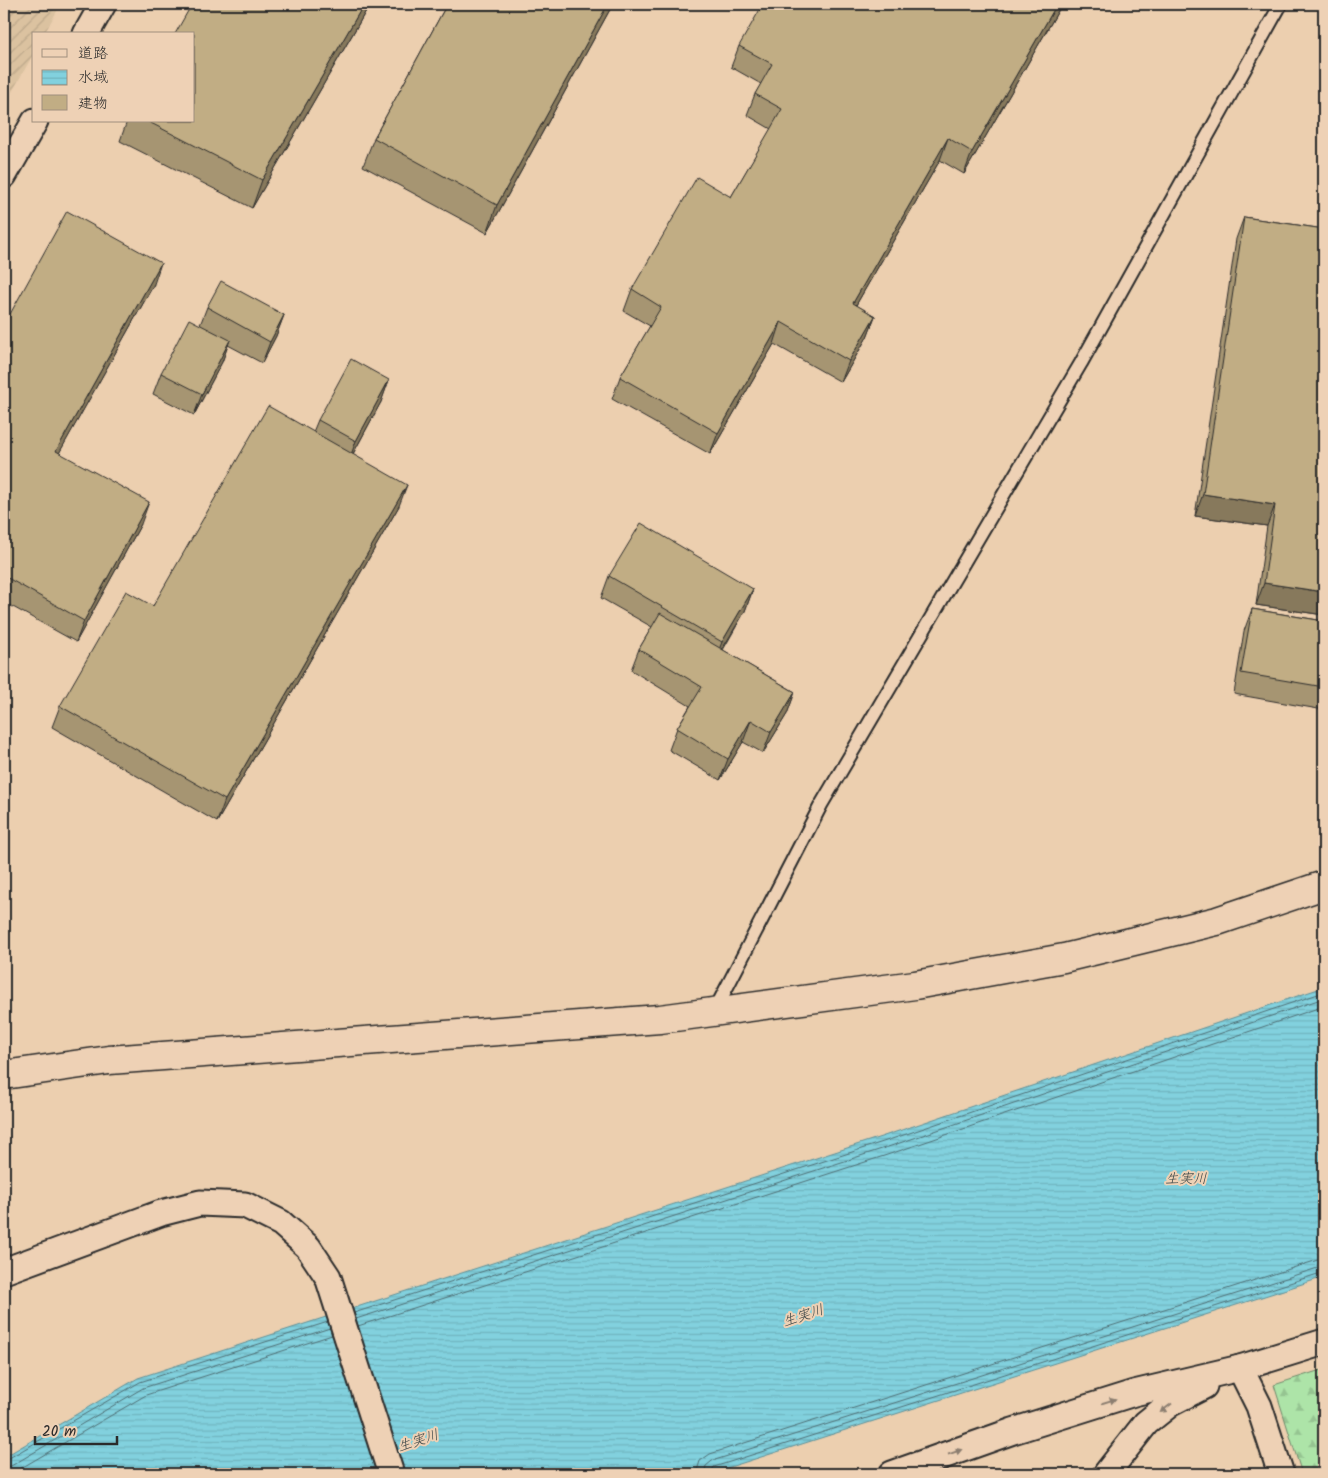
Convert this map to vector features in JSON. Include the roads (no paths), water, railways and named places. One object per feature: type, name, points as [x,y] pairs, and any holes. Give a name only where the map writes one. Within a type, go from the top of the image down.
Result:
[{"type":"street","points":[[87,32],[103,4]]},
{"type":"street","points":[[4,175],[34,122]]},
{"type":"street","points":[[4,1075],[109,1060],[660,1019],[914,985],[1064,958],[1217,920],[1324,885]]},
{"type":"street","points":[[4,1271],[161,1213],[200,1203],[245,1205],[281,1223],[308,1247],[328,1276],[391,1474]]},
{"type":"street","points":[[892,1474],[1013,1431],[1134,1393],[1240,1368],[1324,1342]]},
{"type":"street","points":[[1106,1474],[1146,1423],[1171,1403],[1240,1368]]},
{"type":"street","points":[[1240,1368],[1259,1406],[1281,1474]]},
{"type":"lane","points":[[714,1012],[821,805],[1081,363],[1281,4]]},
{"type":"water","name":"生実川","points":[[1324,987],[1324,1277],[708,1474],[4,1474],[4,1457],[138,1378],[881,1137]]}]
